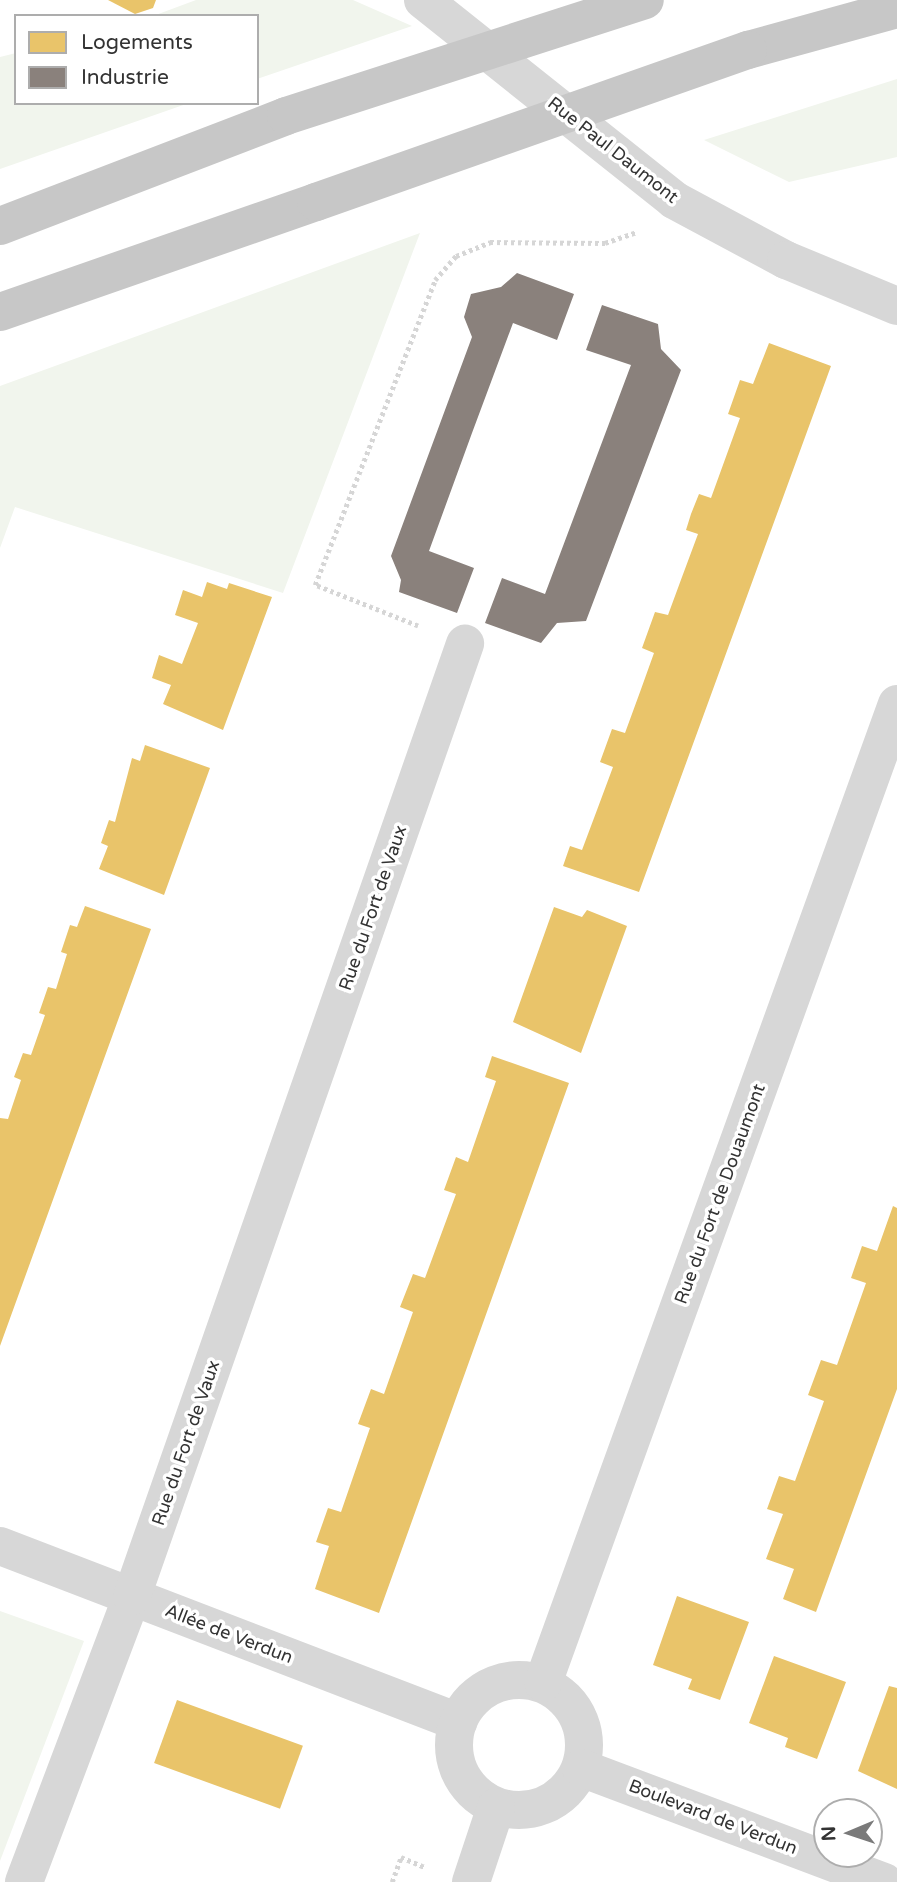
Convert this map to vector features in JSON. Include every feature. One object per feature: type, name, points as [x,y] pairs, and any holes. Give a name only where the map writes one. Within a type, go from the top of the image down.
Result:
[{"type":"highway","points":[[0,226],[286,117],[645,0]]},
{"type":"highway","points":[[0,312],[748,50],[897,9]]},
{"type":"street","name":"Rue Paul Daumont","points":[[423,0],[674,200],[786,260],[897,306]]},
{"type":"street","name":"Rue du Fort de Vaux","points":[[24,1882],[132,1596],[465,644]]},
{"type":"street","name":"Rue du Fort de Douaumont","points":[[542,1683],[897,704]]},
{"type":"street","name":"Allée de Verdun","points":[[0,1546],[457,1722]]},
{"type":"street","points":[[517,1679],[542,1683],[565,1697],[579,1718],[585,1743],[581,1768],[568,1790],[547,1805],[522,1811],[496,1807],[474,1794],[459,1773],[454,1748],[457,1722],[471,1700],[492,1685],[517,1679]]},
{"type":"street","name":"Boulevard de Verdun","points":[[581,1768],[884,1882]]},
{"type":"street","points":[[471,1882],[496,1807]]},
{"type":"path","points":[[465,644],[316,585],[435,280],[456,256],[490,243],[605,243],[626,239],[674,200]]},
{"type":"shaded area","points":[[196,0],[353,0],[412,26],[259,78],[259,14],[158,14]]},
{"type":"shaded area","points":[[14,54],[14,105],[183,105],[0,169],[0,57]]},
{"type":"shaded area","points":[[897,79],[897,157],[789,182],[704,140]]},
{"type":"shaded area","points":[[420,233],[283,593],[15,507],[0,548],[0,386]]},
{"type":"shaded area","points":[[0,1611],[84,1641],[0,1861]]},
{"type":"building: Logements","points":[[108,0],[156,0],[153,8],[135,14]]},
{"type":"building: Logements","points":[[769,343],[831,366],[639,892],[563,866],[570,846],[582,850],[613,767],[600,762],[612,729],[625,733],[654,653],[642,648],[655,612],[668,615],[698,534],[686,530],[699,494],[711,498],[740,418],[728,414],[740,380],[753,384]]},
{"type":"building: Logements","points":[[207,582],[227,589],[229,583],[272,597],[223,730],[163,704],[171,685],[152,678],[159,655],[182,664],[198,623],[175,615],[183,590],[202,597]]},
{"type":"building: Logements","points":[[145,745],[210,768],[164,895],[99,869],[108,846],[101,843],[109,820],[115,822],[132,758],[140,761]]},
{"type":"building: Logements","points":[[85,906],[151,929],[0,1346],[0,1118],[8,1119],[21,1080],[14,1077],[23,1053],[31,1055],[45,1015],[39,1013],[48,987],[56,989],[67,954],[61,952],[70,925],[77,927]]},
{"type":"building: Logements","points":[[554,907],[582,917],[587,910],[627,926],[581,1053],[513,1022]]},
{"type":"building: Logements","points":[[492,1056],[569,1083],[379,1613],[315,1589],[329,1546],[316,1542],[328,1508],[341,1512],[370,1428],[358,1424],[371,1389],[384,1394],[413,1312],[400,1307],[413,1274],[425,1278],[456,1194],[444,1190],[456,1157],[468,1162],[496,1081],[485,1077]]},
{"type":"building: Logements","points":[[893,1206],[897,1208],[897,1389],[816,1612],[783,1599],[794,1569],[766,1559],[783,1514],[767,1509],[779,1476],[795,1481],[824,1401],[808,1395],[821,1360],[837,1365],[866,1283],[851,1278],[862,1246],[877,1251]]},
{"type":"building: Logements","points":[[677,1596],[749,1622],[720,1700],[688,1689],[692,1679],[653,1665]]},
{"type":"building: Logements","points":[[774,1656],[846,1682],[817,1759],[785,1747],[788,1738],[749,1723]]},
{"type":"building: Logements","points":[[889,1686],[897,1688],[897,1789],[858,1771]]},
{"type":"building: Logements","points":[[177,1700],[303,1746],[280,1809],[154,1763]]},
{"type":"building: Industrie","points":[[517,273],[574,294],[557,340],[513,323],[472,433],[429,551],[474,568],[457,613],[399,592],[401,580],[391,556],[472,337],[464,317],[471,294],[501,287]]},
{"type":"building: Industrie","points":[[602,305],[658,324],[661,349],[681,370],[586,621],[557,623],[541,643],[485,623],[502,578],[545,594],[631,365],[586,350]]}]
